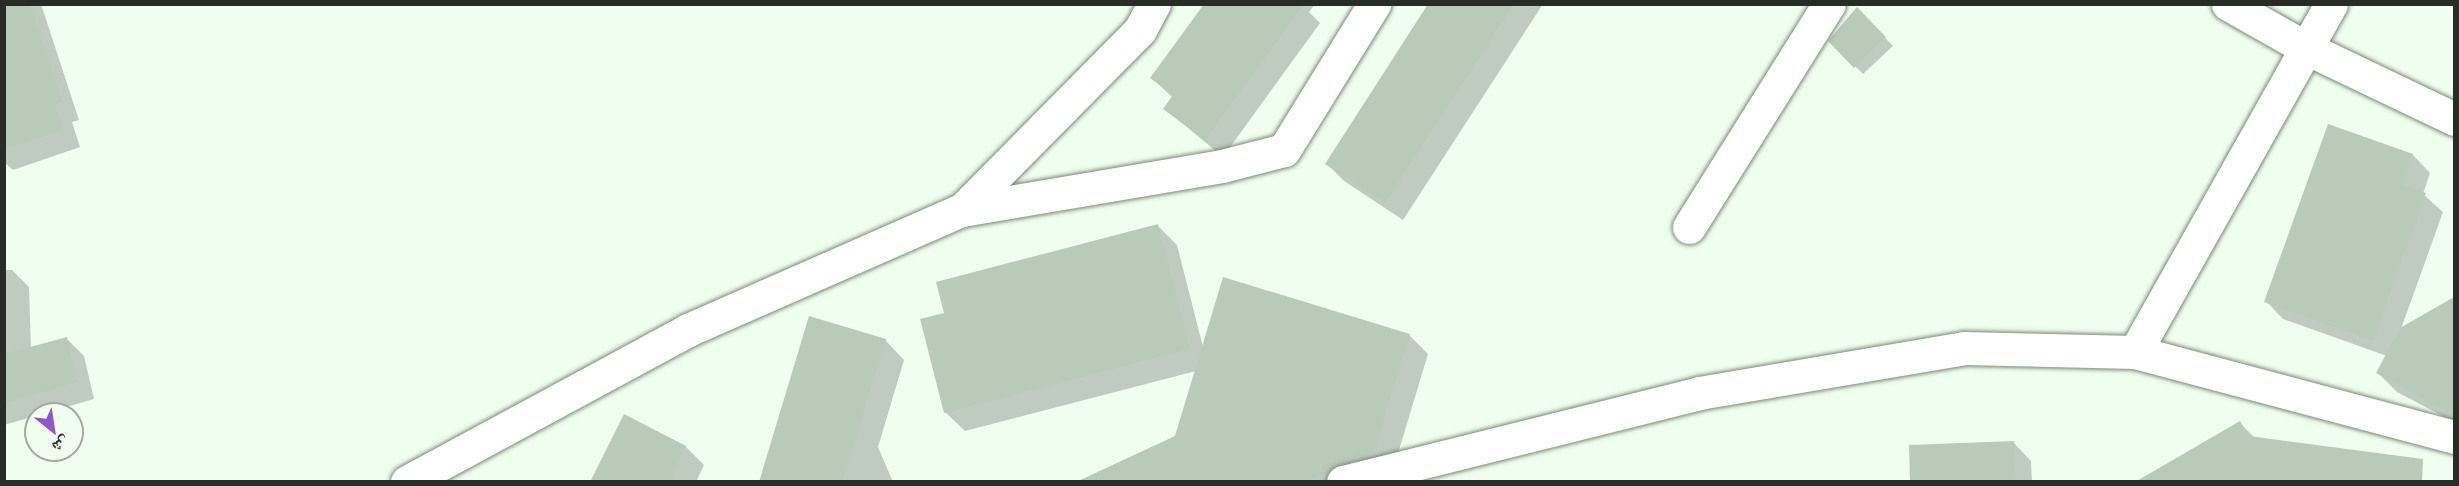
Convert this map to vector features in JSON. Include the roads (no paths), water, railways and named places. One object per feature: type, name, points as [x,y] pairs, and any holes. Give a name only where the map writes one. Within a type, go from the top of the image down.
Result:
[{"type":"street","points":[[962,210],[1140,30],[1154,4]]},
{"type":"street","points":[[407,482],[688,330],[962,210],[1222,166],[1284,150],[1374,4]]},
{"type":"street","points":[[1689,227],[1829,4]]},
{"type":"street","points":[[2228,4],[2306,48],[2454,119]]},
{"type":"street","points":[[2135,352],[2331,4]]},
{"type":"street","points":[[1343,482],[1699,393],[1964,348],[2135,352],[2454,437]]}]
